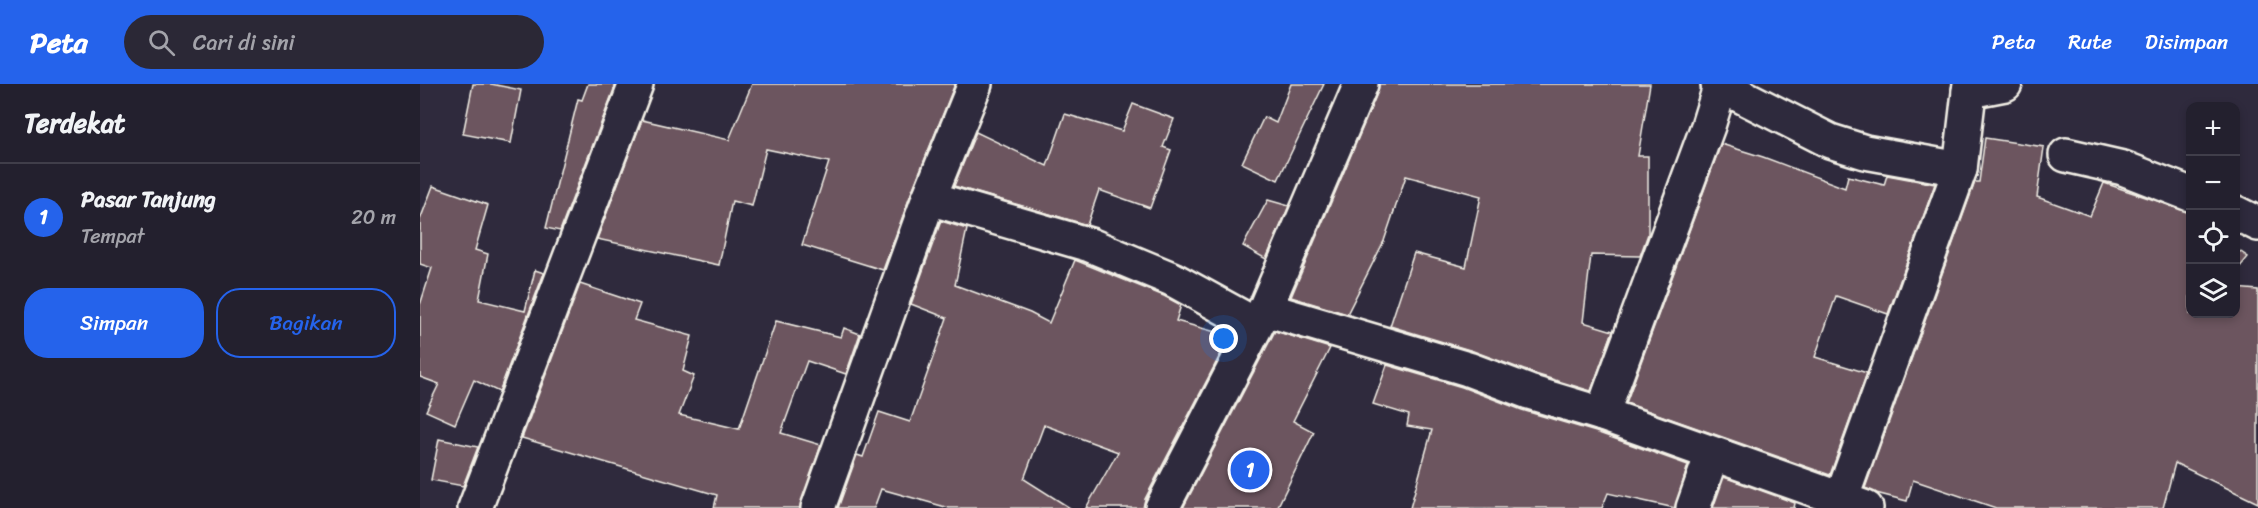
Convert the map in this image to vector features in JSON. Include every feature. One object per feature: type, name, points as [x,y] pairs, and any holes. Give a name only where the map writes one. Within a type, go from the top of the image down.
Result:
[{"type":"street","points":[[476,508],[636,84]]},
{"type":"street","points":[[818,508],[930,198],[975,84]]},
{"type":"street","points":[[1162,508],[1260,317],[1361,84]]},
{"type":"street","points":[[1602,414],[1708,126],[1720,84],[1830,141],[1865,152],[1961,157]]},
{"type":"street","points":[[930,198],[1090,245],[1260,317],[1468,369],[1529,392],[1602,414],[1848,505],[1961,157],[1969,96],[2006,84]]},
{"type":"street","points":[[2066,155],[2122,168],[2186,193]]},
{"type":"street","points":[[2240,215],[2258,224]]},
{"type":"street","points":[[1693,508],[1712,454]]},
{"type":"building","points":[[473,84],[491,84],[521,90],[511,143],[463,134]]},
{"type":"building","points":[[588,84],[616,84],[560,231],[546,228],[578,99],[582,100]]},
{"type":"building","points":[[752,84],[955,84],[883,270],[802,245],[829,162],[766,149],[752,206],[732,201],[719,265],[597,239],[642,120],[729,140]]},
{"type":"building","points":[[1291,84],[1324,84],[1278,180],[1242,163],[1264,117],[1276,123]]},
{"type":"building","points":[[1379,84],[1650,84],[1638,156],[1648,156],[1648,234],[1640,256],[1591,255],[1583,322],[1613,331],[1591,391],[1390,326],[1414,253],[1466,267],[1481,196],[1406,176],[1384,241],[1347,314],[1291,297]]},
{"type":"building","points":[[1133,104],[1174,119],[1163,147],[1171,150],[1150,208],[1099,190],[1087,225],[954,186],[976,132],[1047,166],[1065,114],[1122,131]]},
{"type":"building","points":[[1985,138],[2044,147],[2037,197],[2090,216],[2104,183],[2186,211],[2186,318],[2240,318],[2240,288],[2258,290],[2258,503],[2175,463],[2163,508],[1996,508],[1913,480],[1907,501],[1865,488],[1975,182],[1979,182]]},
{"type":"building","points":[[1721,144],[1845,188],[1848,176],[1884,185],[1887,175],[1935,184],[1888,314],[1836,296],[1815,357],[1867,373],[1830,475],[1626,403]]},
{"type":"building","points":[[433,186],[488,205],[475,250],[488,254],[479,300],[525,311],[535,270],[544,273],[499,392],[474,380],[455,424],[426,411],[439,384],[420,377],[420,305],[432,268],[420,264],[420,220]]},
{"type":"building","points":[[1268,200],[1289,206],[1266,259],[1243,246]]},
{"type":"building","points":[[941,221],[967,229],[955,285],[1030,313],[1049,323],[1075,260],[1181,305],[1176,321],[1230,336],[1145,499],[1143,508],[1086,508],[1118,452],[1044,425],[1024,479],[1070,508],[949,508],[881,489],[874,508],[838,508],[857,455],[863,457],[879,412],[910,422],[947,318],[911,304]]},
{"type":"building","points":[[2240,251],[2248,257],[2240,267]]},
{"type":"building","points":[[580,284],[640,304],[634,320],[692,336],[683,371],[694,376],[679,415],[739,429],[776,321],[841,337],[844,328],[860,334],[846,374],[807,361],[781,433],[821,445],[800,508],[714,508],[717,495],[522,438]]},
{"type":"building","points":[[1275,331],[1330,348],[1293,421],[1314,432],[1277,508],[1183,508]]},
{"type":"building","points":[[1387,365],[1462,387],[1522,410],[1596,432],[1688,465],[1675,508],[1608,493],[1602,508],[1410,508],[1432,430],[1407,426],[1409,415],[1373,404]]},
{"type":"building","points":[[439,439],[478,447],[463,486],[431,480]]},
{"type":"building","points":[[1724,477],[1795,503],[1794,508],[1713,508]]},
{"type":"place","name":"Pasar Tanjung","points":[[1250,470]]}]
